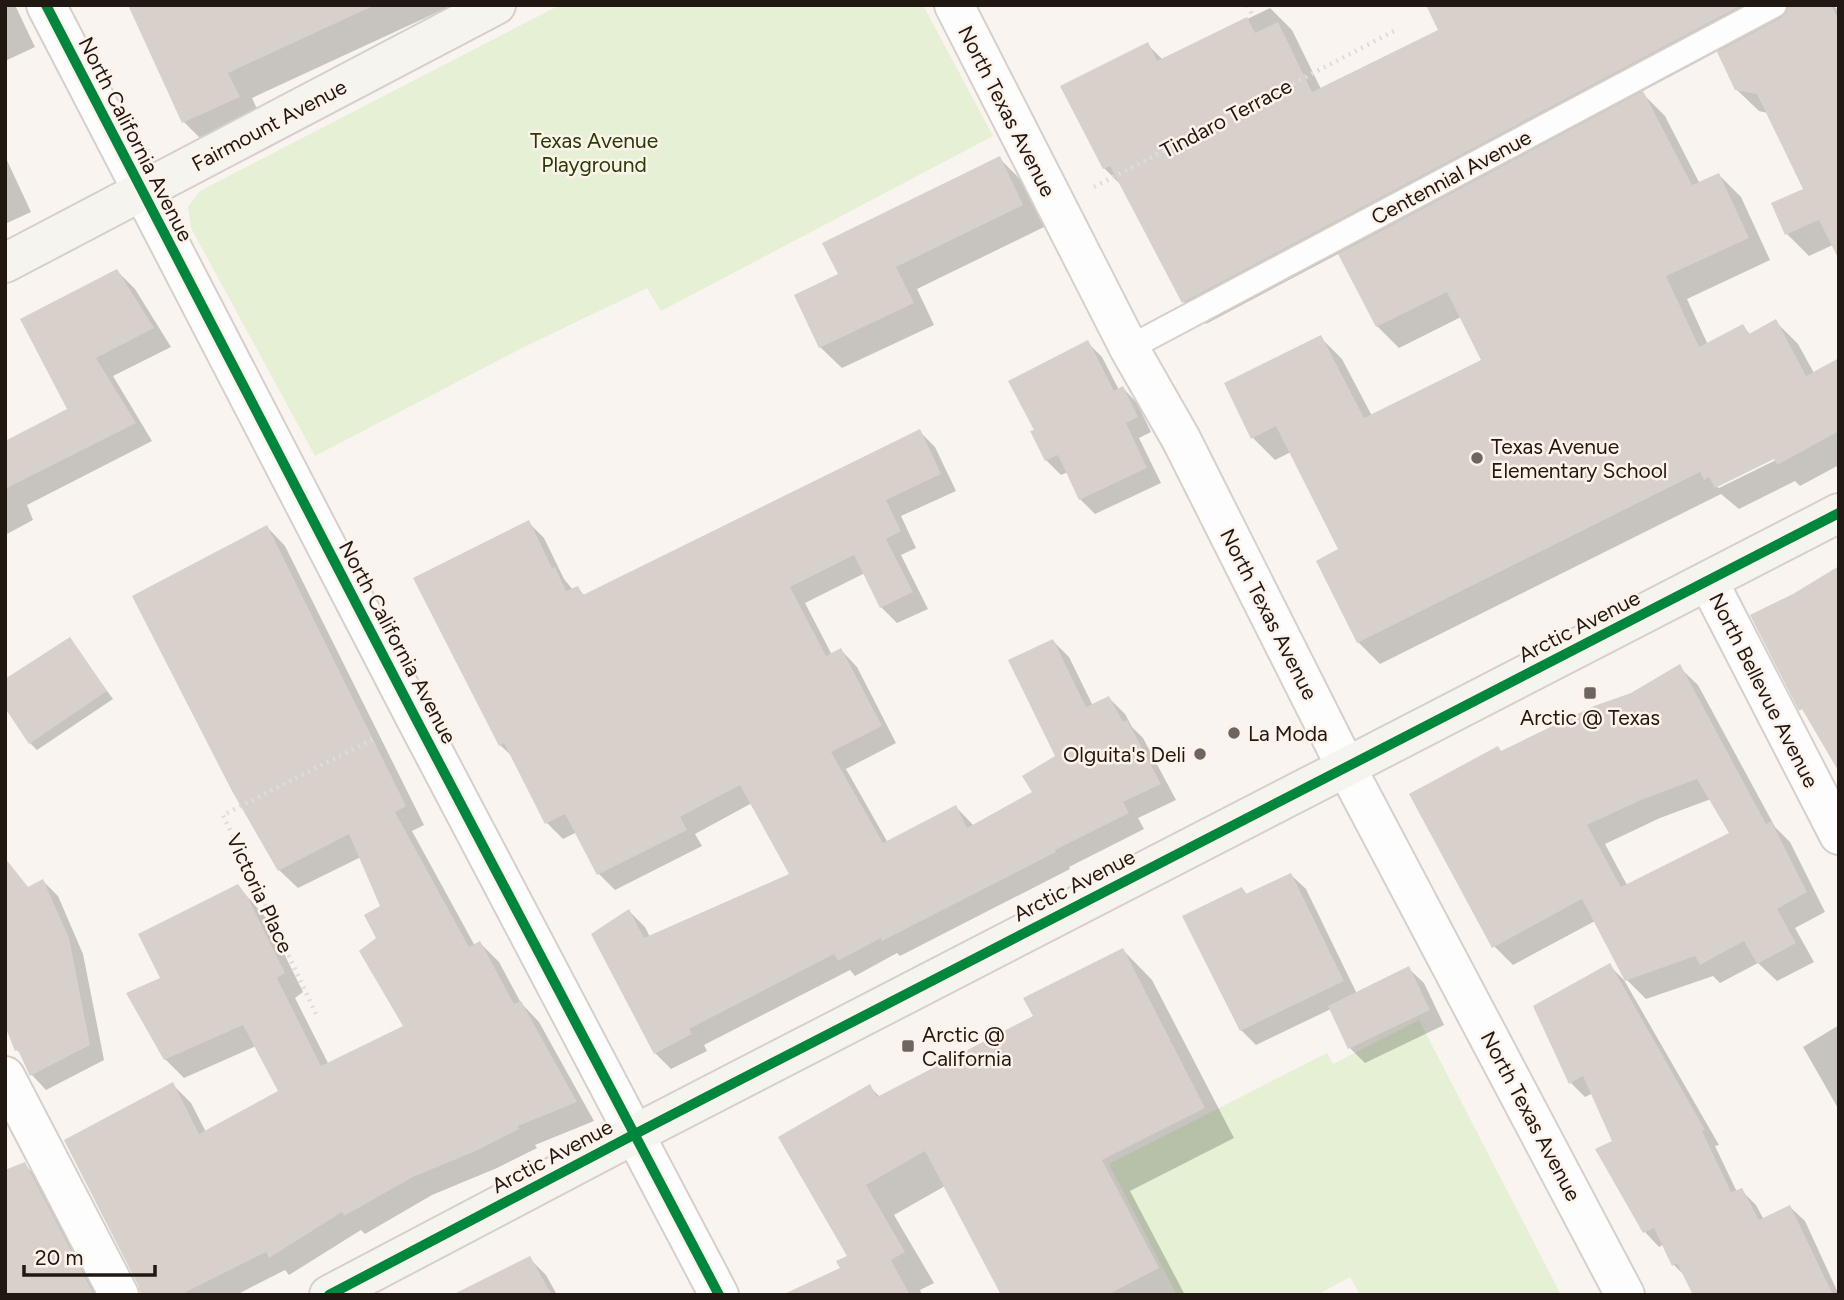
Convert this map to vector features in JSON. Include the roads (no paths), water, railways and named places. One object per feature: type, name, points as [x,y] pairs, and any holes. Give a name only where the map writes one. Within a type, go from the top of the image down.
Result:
[{"type":"street","name":"North California Avenue","points":[[46,5],[415,718],[719,1295]]},
{"type":"street","name":"Fairmount Avenue","points":[[5,263],[496,5]]},
{"type":"street","name":"North Texas Avenue","points":[[954,5],[1055,207],[1129,348],[1181,439],[1346,767],[1625,1295]]},
{"type":"street","name":"Arctic Avenue","points":[[335,1294],[635,1134],[1839,513]]},
{"type":"street","name":"North Bellevue Avenue","points":[[1708,581],[1839,835]]},
{"type":"street","points":[[5,1076],[119,1295]]},
{"type":"lane","name":"Centennial Avenue","points":[[1129,348],[1774,5]]},
{"type":"place","name":"Texas Avenue Elementary School","points":[[1477,458]]},
{"type":"place","name":"Arctic @ Texas","points":[[1590,693]]},
{"type":"place","name":"La Moda","points":[[1234,733]]},
{"type":"place","name":"Olguita's Deli","points":[[1200,754]]},
{"type":"place","name":"Arctic @ California","points":[[908,1046]]},
{"type":"park label","name":"Texas Avenue Playground","points":[[594,152]]}]
